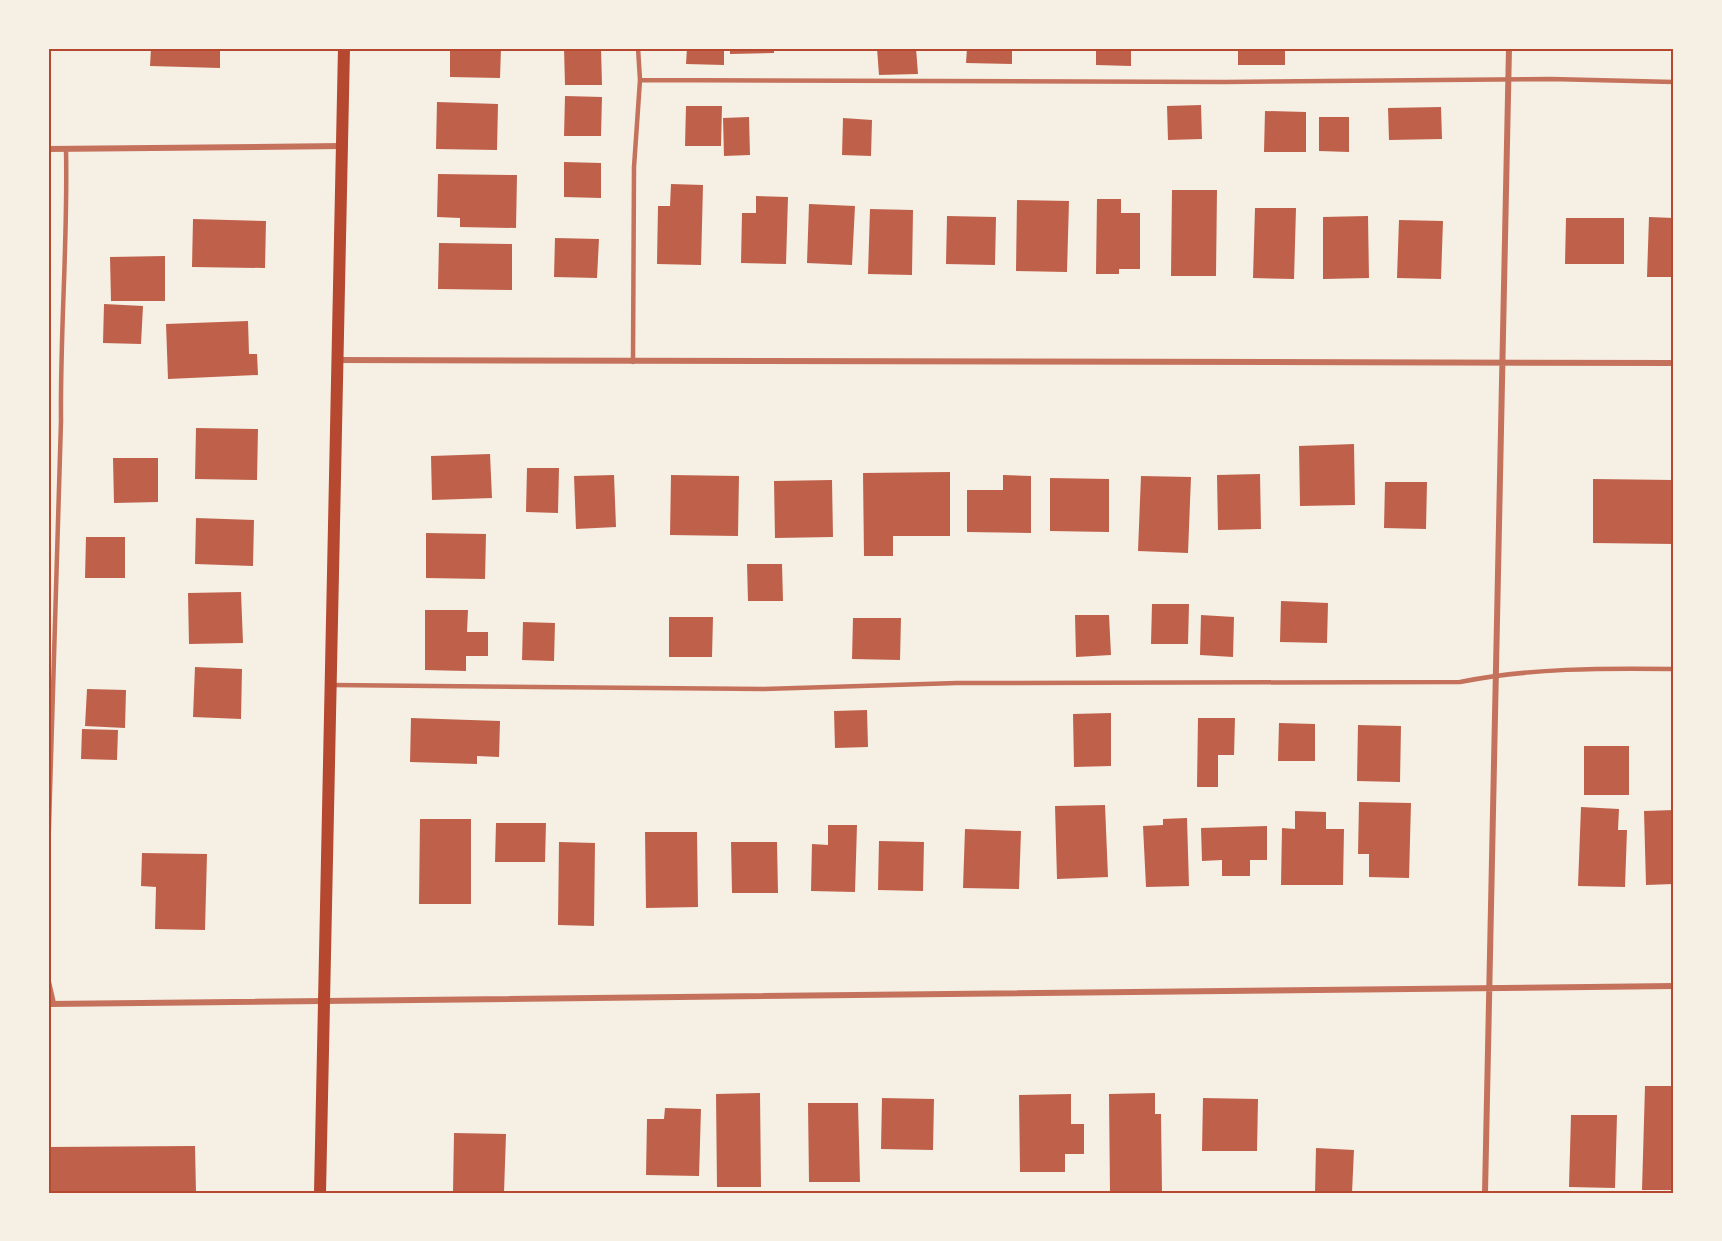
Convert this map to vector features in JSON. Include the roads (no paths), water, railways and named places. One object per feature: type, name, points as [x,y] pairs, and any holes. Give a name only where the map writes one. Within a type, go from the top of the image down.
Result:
[{"type":"main road","points":[[320,1193],[344,48]]},
{"type":"street","points":[[1485,1193],[1509,48]]},
{"type":"street","points":[[48,149],[342,146]]},
{"type":"street","points":[[337,360],[1674,363]]},
{"type":"street","points":[[51,1004],[323,1003],[1674,986]]},
{"type":"lane","points":[[633,362],[634,167],[640,80],[638,48]]},
{"type":"lane","points":[[640,80],[1674,82]]},
{"type":"lane","points":[[48,859],[60,468],[60,350],[67,200],[66,149]]},
{"type":"lane","points":[[330,685],[764,689],[957,683],[1460,682],[1495,675],[1611,668],[1674,669]]},
{"type":"lane","points":[[48,978],[51,1004]]}]
